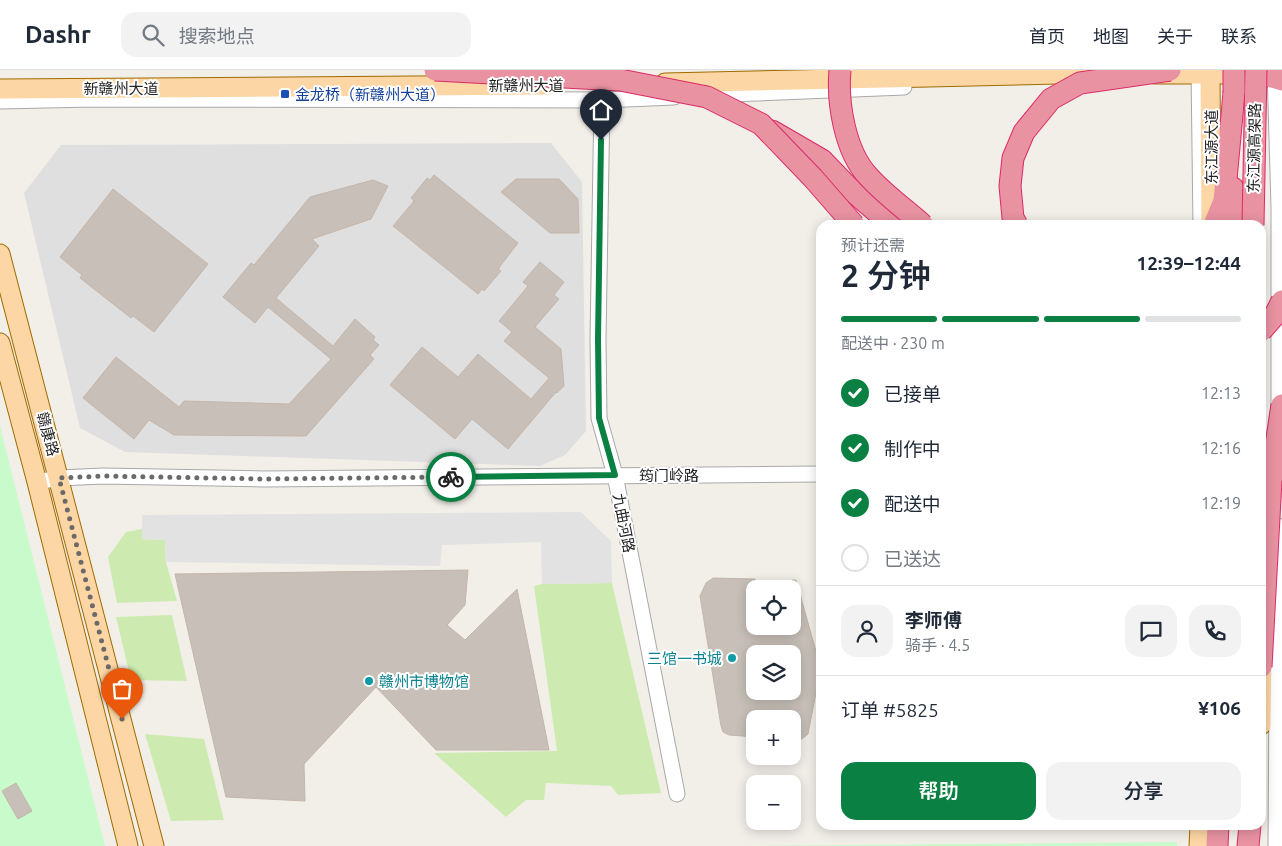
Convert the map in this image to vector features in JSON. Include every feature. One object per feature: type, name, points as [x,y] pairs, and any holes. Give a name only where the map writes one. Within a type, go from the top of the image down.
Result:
[{"type":"highway","points":[[436,70],[620,80],[707,97],[761,124],[822,160],[849,188],[886,220]]},
{"type":"highway","points":[[840,70],[839,84],[847,138],[858,161],[867,175],[916,220]]},
{"type":"highway","points":[[1015,220],[1010,186],[1013,158],[1024,132],[1051,99],[1080,83],[1170,70]]},
{"type":"highway","name":"东江源高架路","points":[[1233,220],[1234,70]]},
{"type":"highway","name":"东江源高架路","points":[[1254,220],[1270,75]]},
{"type":"highway","points":[[1214,220],[1224,201],[1234,93]]},
{"type":"highway","points":[[761,124],[813,178],[850,220]]},
{"type":"highway","points":[[1266,325],[1275,315],[1282,301]]},
{"type":"highway","points":[[1266,606],[1282,405]]},
{"type":"highway","points":[[1277,471],[1282,443]]},
{"type":"highway","points":[[1210,830],[1210,846]]},
{"type":"highway","points":[[1217,846],[1218,830]]},
{"type":"highway","points":[[1239,846],[1240,830]]},
{"type":"highway","points":[[1248,846],[1250,830]]},
{"type":"main road","name":"新赣州大道","points":[[0,89],[611,85],[1070,73],[1205,72],[1270,75]]},
{"type":"main road","name":"东江源大道","points":[[1205,72],[1212,220]]},
{"type":"main road","points":[[1259,220],[1270,75]]},
{"type":"main road","name":"赣康路","points":[[0,254],[154,846]]},
{"type":"main road","name":"赣康路","points":[[0,344],[37,482],[128,846]]},
{"type":"main road","points":[[1199,846],[1200,830]]},
{"type":"main road","points":[[1258,846],[1259,830]]},
{"type":"street","points":[[0,101],[92,99],[602,100],[1205,72],[1201,220]]},
{"type":"street","points":[[1270,75],[1280,207],[1276,846]]},
{"type":"street","name":"九曲河路","points":[[602,100],[598,339],[599,418],[615,475],[677,794]]},
{"type":"street","name":"筠门岭路","points":[[37,482],[59,478],[103,476],[264,479],[816,474]]},
{"type":"street","points":[[1191,830],[1191,846]]},
{"type":"shaded area","points":[[551,143],[582,182],[586,431],[565,455],[540,466],[125,452],[80,428],[24,193],[61,145]]},
{"type":"shaded area","points":[[581,512],[611,541],[612,583],[542,584],[541,542],[442,545],[440,566],[166,562],[165,540],[142,539],[142,515]]},
{"type":"green space","points":[[0,425],[3,438],[105,846],[0,846]]},
{"type":"green space","points":[[142,529],[142,539],[165,540],[166,562],[177,601],[117,603],[108,557],[126,532]]},
{"type":"green space","points":[[612,583],[661,793],[618,795],[611,786],[546,783],[544,800],[526,800],[506,817],[434,753],[557,751],[534,586],[542,584]]},
{"type":"green space","points":[[172,615],[187,681],[131,680],[116,617]]},
{"type":"green space","points":[[145,734],[204,739],[224,820],[171,821]]},
{"type":"green space","points":[[1177,842],[1177,846],[735,846]]},
{"type":"building","points":[[434,175],[518,243],[498,269],[501,271],[484,291],[482,289],[478,294],[393,226],[414,201],[411,198],[427,178],[430,180]]},
{"type":"building","points":[[516,179],[559,179],[578,199],[579,233],[550,233],[501,192]]},
{"type":"building","points":[[373,180],[388,186],[371,219],[312,239],[319,246],[276,298],[333,346],[355,319],[375,337],[373,340],[379,345],[370,355],[374,359],[306,436],[174,435],[149,420],[134,439],[83,398],[116,357],[179,407],[184,401],[289,404],[331,359],[268,307],[255,323],[223,297],[251,263],[254,265],[310,197]]},
{"type":"building","points":[[113,189],[208,264],[154,332],[133,316],[131,318],[80,278],[82,275],[60,257]]},
{"type":"building","points":[[540,262],[564,282],[554,295],[559,299],[535,327],[561,349],[564,386],[556,392],[508,449],[472,419],[455,439],[390,385],[422,347],[458,377],[478,354],[531,399],[549,378],[504,341],[512,332],[499,321],[528,286],[523,282]]},
{"type":"building","points":[[468,570],[465,605],[447,625],[465,640],[517,589],[549,750],[436,750],[376,687],[304,764],[305,801],[226,797],[175,574]]},
{"type":"building","name":"三馆一书城","points":[[713,578],[755,579],[746,580],[746,635],[801,635],[801,598],[816,651],[816,693],[808,734],[801,739],[801,710],[746,710],[746,736],[729,735],[723,732],[700,596],[706,583]]},
{"type":"building","points":[[16,783],[32,811],[18,819],[2,791]]},
{"type":"way so far","points":[[122,719],[59,478],[103,476],[264,479],[451,477]]},
{"type":"place","name":"金龙桥（新赣州大道）","points":[[285,94]]},
{"type":"place","name":"三馆一书城","points":[[732,658]]},
{"type":"place","name":"赣州市博物馆","points":[[369,681]]},
{"type":"route","points":[[451,477],[615,475],[599,418],[598,339],[601,140]]}]
